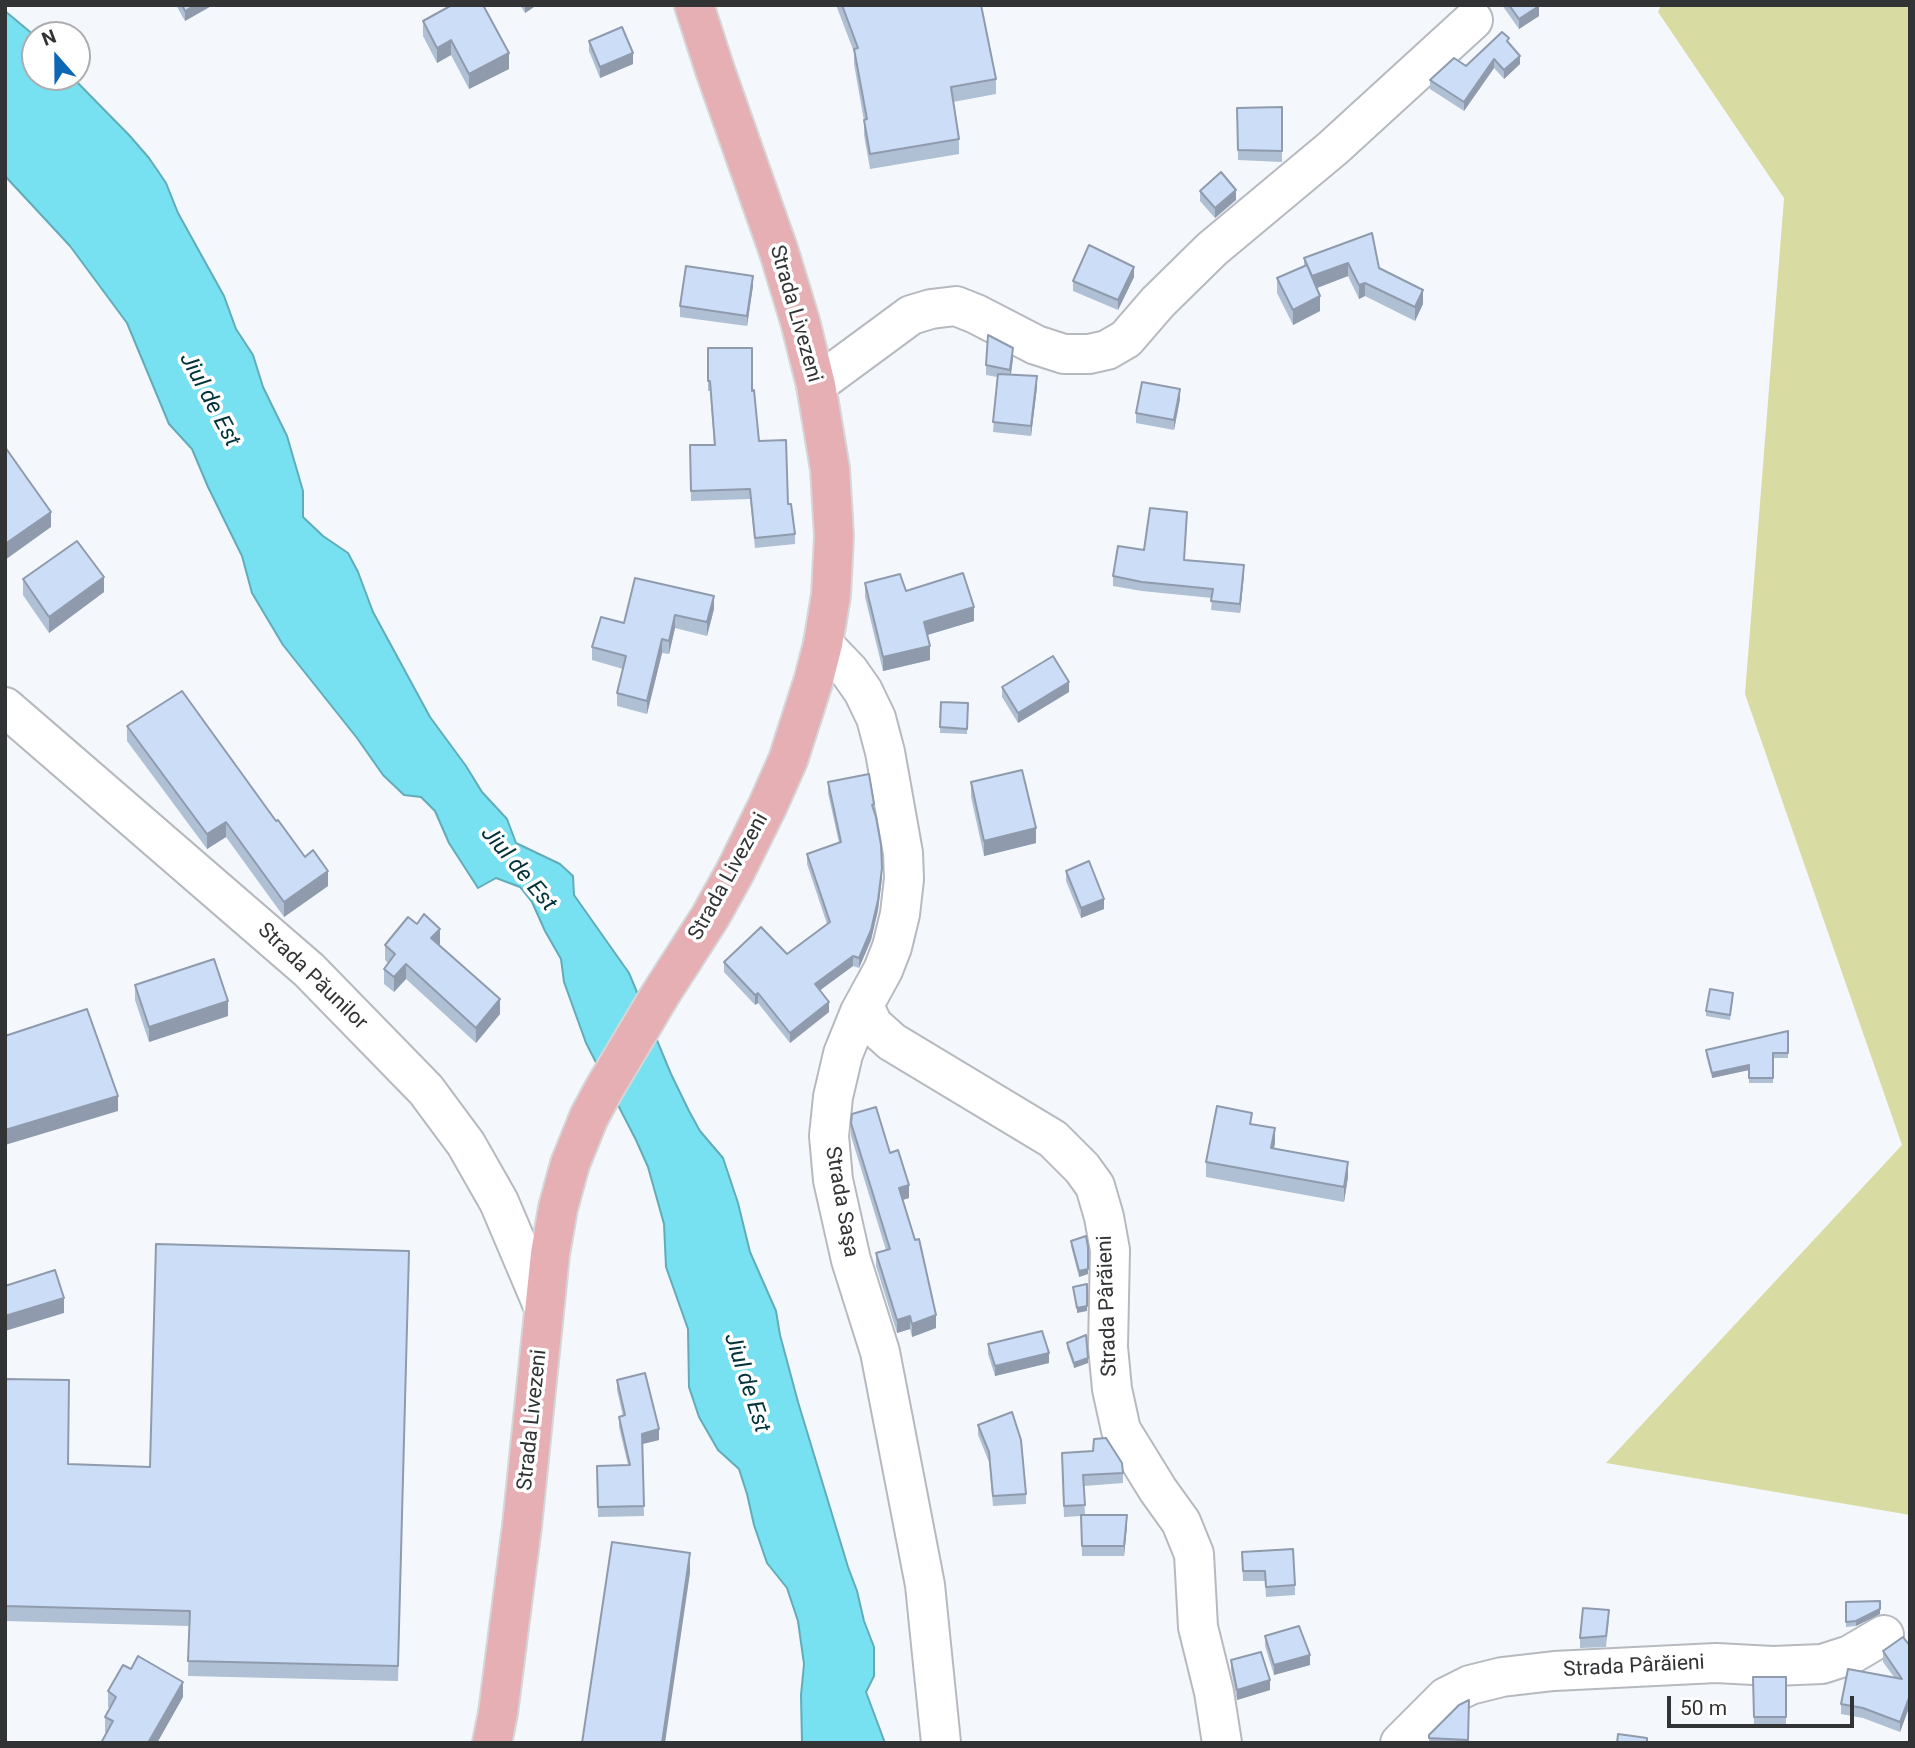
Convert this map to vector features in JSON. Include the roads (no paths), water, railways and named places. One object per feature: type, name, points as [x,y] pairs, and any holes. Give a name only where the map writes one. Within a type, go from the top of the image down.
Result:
[{"type":"main road","name":"Strada Livezeni","points":[[492,1743],[522,1526],[550,1254],[558,1208],[570,1164],[589,1117],[660,995],[710,917],[746,850],[788,760],[824,644],[831,595],[834,536],[830,469],[816,385],[779,252],[694,5]]},
{"type":"street","points":[[816,385],[911,315],[931,309],[956,306],[1036,345],[1064,354],[1089,354],[1107,350],[1126,340],[1158,302],[1212,249],[1333,148],[1473,20]]},
{"type":"street","name":"Strada Saşa","points":[[824,644],[856,681],[876,718],[885,752],[903,853],[904,879],[895,936],[883,970],[843,1054],[833,1097],[829,1136],[833,1180],[851,1261],[880,1352],[925,1585],[941,1743]]},
{"type":"street","name":"Strada Păunilor","points":[[5,707],[309,970],[426,1090],[466,1144],[499,1202],[544,1308]]},
{"type":"street","name":"Strada Pârăieni","points":[[864,1006],[873,1025],[892,1042],[1052,1139],[1082,1168],[1095,1186],[1110,1250],[1108,1347],[1112,1389],[1121,1430],[1181,1522],[1194,1554],[1198,1627],[1214,1692],[1222,1743]]},
{"type":"street","name":"Strada Pârăieni","points":[[1400,1743],[1446,1697],[1470,1685],[1502,1677],[1554,1671],[1716,1663],[1773,1666],[1822,1664],[1850,1655],[1884,1635]]},
{"type":"water","name":"Jiul de Est","points":[[5,11],[21,24],[21,91],[86,91],[129,135],[166,183],[178,213],[224,296],[236,329],[253,355],[263,387],[287,436],[303,491],[303,517],[323,536],[348,553],[373,612],[430,717],[482,792],[507,819],[516,843],[560,864],[573,876],[574,895],[629,973],[689,1111],[700,1131],[723,1158],[750,1252],[776,1311],[798,1402],[874,1647],[874,1676],[866,1692],[885,1743],[802,1743],[801,1695],[804,1664],[798,1621],[787,1588],[767,1563],[739,1469],[718,1450],[699,1417],[689,1387],[688,1329],[666,1267],[664,1224],[648,1167],[586,1043],[564,982],[561,959],[532,902],[520,887],[496,878],[478,888],[449,843],[435,811],[421,797],[404,795],[383,775],[283,645],[252,593],[242,556],[192,449],[169,424],[127,323],[70,246],[5,176]]}]
